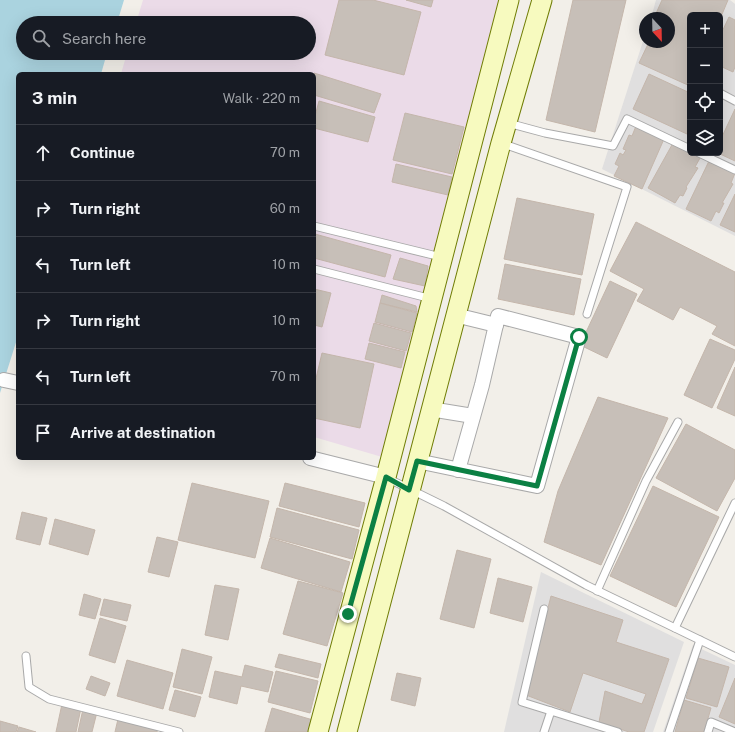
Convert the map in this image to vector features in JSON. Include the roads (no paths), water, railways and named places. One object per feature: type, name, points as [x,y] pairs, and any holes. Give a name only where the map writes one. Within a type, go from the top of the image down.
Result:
[{"type":"main road","points":[[318,732],[386,477],[509,0]]},
{"type":"main road","points":[[347,732],[455,315],[508,117],[542,0]]},
{"type":"main road","points":[[483,103],[508,117]]},
{"type":"street","points":[[455,315],[490,324]]},
{"type":"street","points":[[417,461],[458,470],[537,486],[579,337],[498,316],[490,324],[473,416],[458,470]]},
{"type":"street","points":[[4,380],[16,383]]},
{"type":"street","points":[[430,409],[473,416]]},
{"type":"street","points":[[316,460],[386,477]]},
{"type":"lane","points":[[723,95],[735,101]]},
{"type":"lane","points":[[508,117],[544,133],[613,146],[627,119],[687,145]]},
{"type":"lane","points":[[501,143],[627,187],[587,314]]},
{"type":"lane","points":[[705,156],[735,170]]},
{"type":"lane","points":[[316,226],[443,257]]},
{"type":"lane","points":[[316,270],[432,299]]},
{"type":"lane","points":[[597,591],[646,481],[678,422]]},
{"type":"lane","points":[[386,477],[409,490],[444,506],[597,591],[735,657]]},
{"type":"lane","points":[[675,628],[735,503]]},
{"type":"lane","points":[[544,609],[522,702],[618,732]]},
{"type":"lane","points":[[669,732],[700,640]]},
{"type":"lane","points":[[26,656],[29,687],[49,699],[179,732]]},
{"type":"lane","points":[[544,732],[551,711]]},
{"type":"lane","points":[[708,732],[711,722],[735,732]]},
{"type":"water","points":[[0,0],[124,0],[119,16],[16,16],[16,60],[105,60],[102,72],[16,72],[16,342],[0,393]]}]
